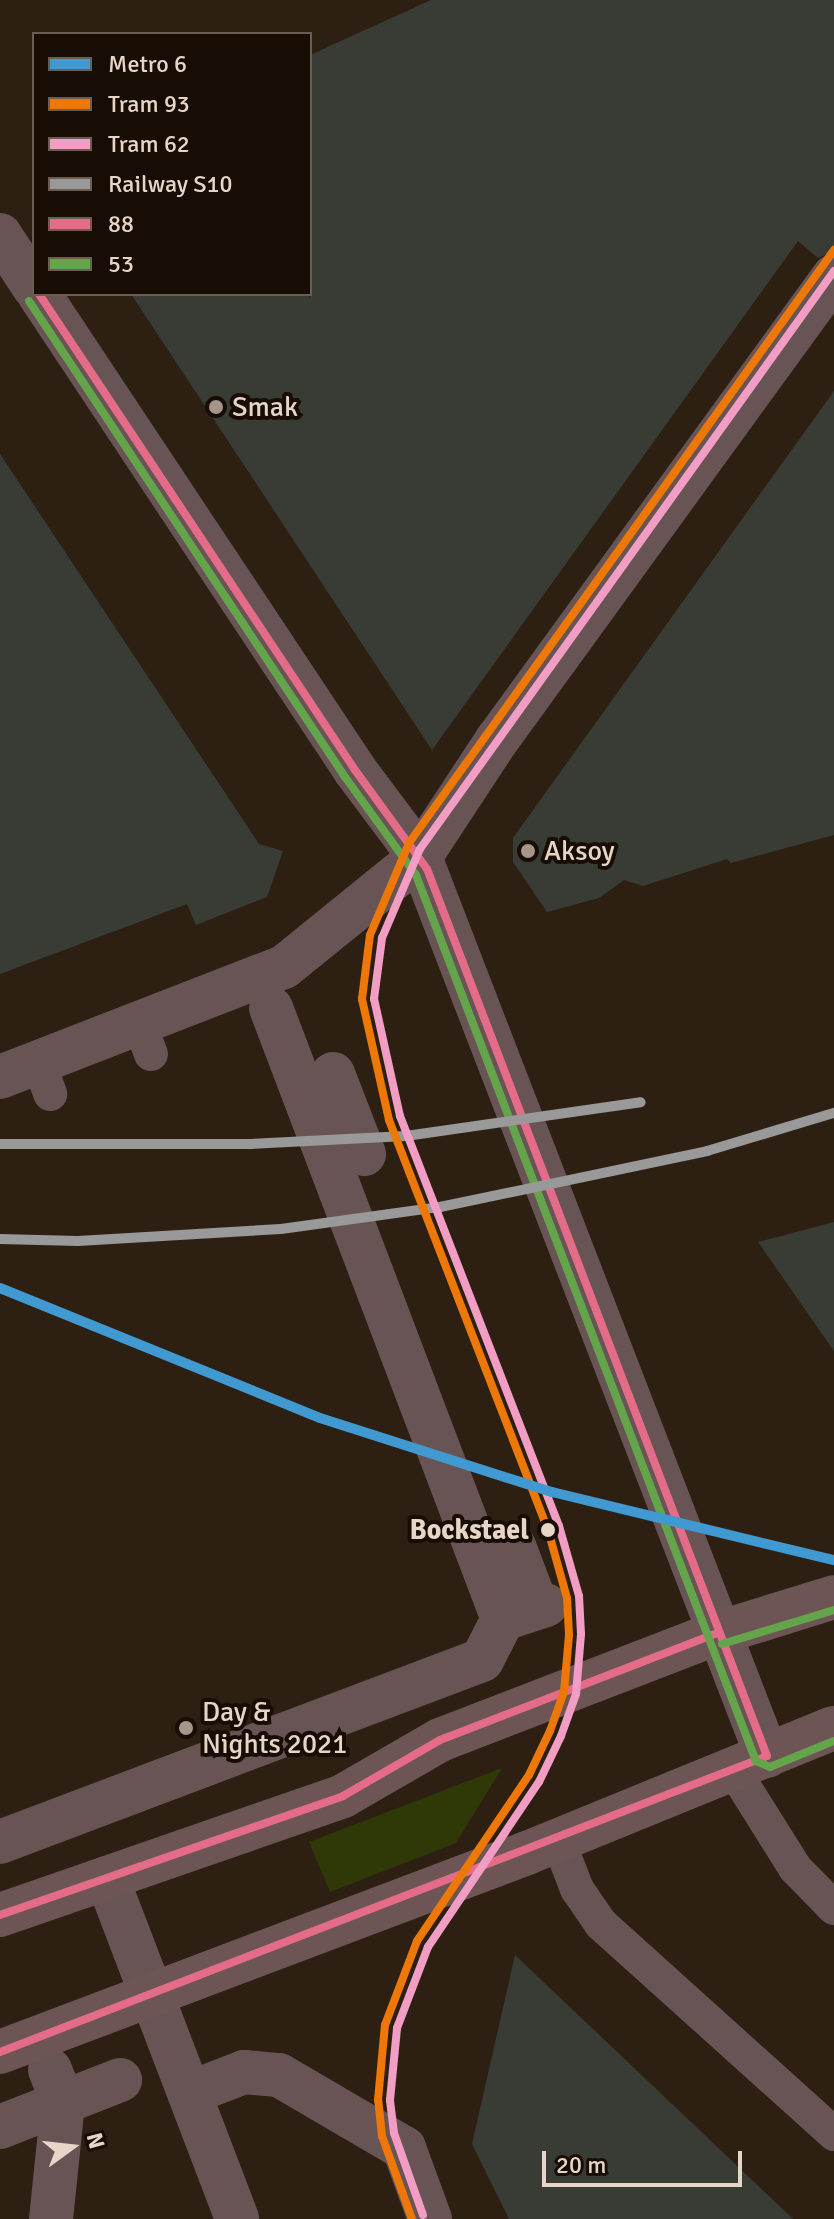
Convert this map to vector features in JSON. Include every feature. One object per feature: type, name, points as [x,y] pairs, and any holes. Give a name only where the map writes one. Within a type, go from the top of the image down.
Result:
[{"type":"main road","points":[[0,1915],[343,1796],[440,1740],[718,1633],[834,1597]]},
{"type":"main road","points":[[0,2052],[558,1840],[834,1728]]},
{"type":"street","points":[[0,235],[32,284]]},
{"type":"street","points":[[30,1078],[145,1039],[284,967],[380,891],[408,842],[497,740],[834,276]]},
{"type":"street","points":[[40,296],[408,842],[718,1633],[750,1763]]},
{"type":"street","points":[[271,1008],[329,1076],[364,1154]]},
{"type":"street","points":[[329,1076],[529,1610]]},
{"type":"street","points":[[514,1546],[529,1610]]},
{"type":"street","points":[[0,1842],[254,1761],[482,1660],[529,1610]]},
{"type":"street","points":[[107,1878],[192,2092],[237,2219]]},
{"type":"street","points":[[192,2092],[244,2072],[279,2075],[404,2148],[430,2219]]},
{"type":"street","points":[[0,2127],[56,2086],[120,2080]]},
{"type":"street","points":[[51,2219],[56,2086]]},
{"type":"lane","points":[[750,1763],[795,1868],[834,1908]]},
{"type":"lane","points":[[558,1840],[577,1889],[601,1924],[834,2134]]},
{"type":"green space","points":[[502,1768],[456,1843],[330,1892],[309,1842]]},
{"type":"building","points":[[431,0],[834,0],[834,251],[818,258],[798,241],[432,750],[132,296],[309,296],[310,299],[312,54]]},
{"type":"building","points":[[834,391],[834,835],[731,863],[727,859],[643,886],[624,880],[599,898],[547,912],[513,862],[513,838]]},
{"type":"building","points":[[0,454],[259,844],[283,851],[267,897],[196,925],[187,904],[0,974]]},
{"type":"building","points":[[834,1222],[834,1351],[758,1242]]},
{"type":"building","points":[[515,1955],[793,2219],[509,2219],[472,2144]]},
{"type":"metro line","name":"6","points":[[0,1288],[320,1418],[552,1492],[834,1560]]},
{"type":"tram line","name":"93","points":[[412,2219],[382,2136],[378,2100],[385,2025],[417,1941],[529,1775],[550,1731],[564,1692],[569,1635],[567,1598],[548,1530],[389,1120],[362,999],[370,935],[409,843],[834,250]]},
{"type":"tram line","name":"62","points":[[423,2215],[394,2133],[390,2100],[397,2028],[428,1947],[539,1782],[561,1736],[576,1694],[581,1634],[579,1596],[559,1526],[400,1116],[374,999],[382,938],[420,849],[834,271]]},
{"type":"rail line","name":"S10","points":[[0,1144],[251,1144],[406,1136],[641,1102]]},
{"type":"rail line","name":"S10","points":[[0,1239],[78,1241],[281,1229],[440,1207],[707,1151],[834,1113]]},
{"type":"transit line","name":"88","points":[[0,2052],[767,1756],[427,869],[355,770],[40,296]]},
{"type":"transit line","name":"53","points":[[29,301],[345,777],[416,875],[756,1761],[770,1767],[834,1741]]},
{"type":"transit line","name":"53","points":[[722,1644],[834,1610]]},
{"type":"transit line","name":"88","points":[[0,1915],[343,1796],[440,1740],[718,1633]]},
{"type":"place","name":"Smak","points":[[216,407]]},
{"type":"place","name":"Aksoy","points":[[528,851]]},
{"type":"place","name":"Bockstael","points":[[548,1530]]},
{"type":"place","name":"Day & Nights 2021","points":[[186,1728]]}]
